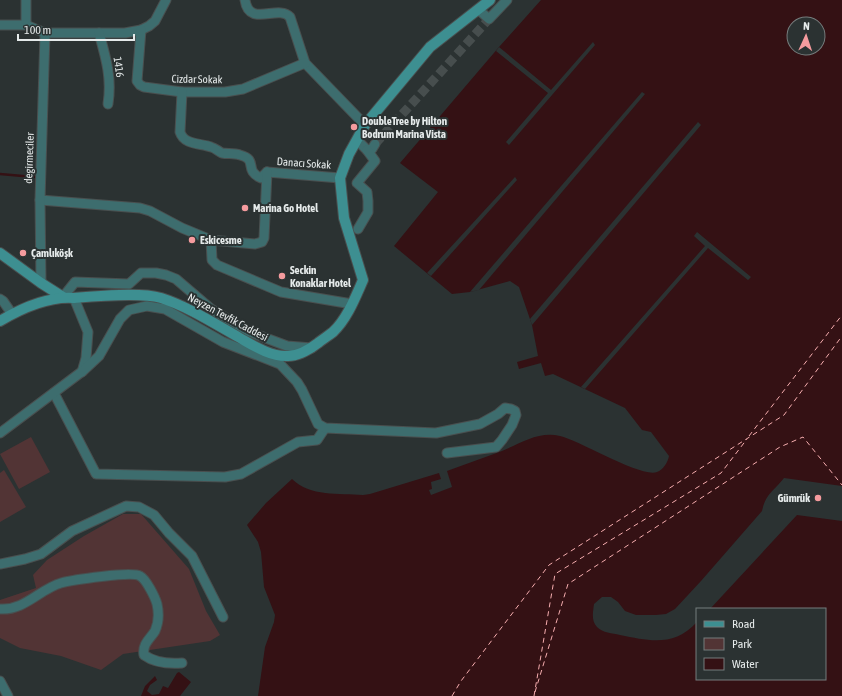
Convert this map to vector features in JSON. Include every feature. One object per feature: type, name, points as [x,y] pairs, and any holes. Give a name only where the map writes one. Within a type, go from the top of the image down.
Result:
[{"type":"main road","name":"Neyzen Tevfik Caddesi","points":[[63,297],[74,298],[145,295],[160,298],[177,304],[265,351],[288,356],[298,354],[312,348],[333,331],[352,304],[363,280],[344,218],[340,178],[349,154],[365,125],[430,47],[490,0]]},
{"type":"main road","points":[[0,253],[63,297]]},
{"type":"main road","points":[[0,321],[29,305],[63,297]]},
{"type":"street","points":[[26,0],[26,25]]},
{"type":"street","points":[[0,25],[26,25],[45,33],[125,33],[141,30],[149,26],[155,21],[166,0]]},
{"type":"street","points":[[245,0],[246,6],[255,14],[264,15],[282,12],[290,17],[305,63],[365,125]]},
{"type":"street","points":[[480,11],[489,19],[507,0]]},
{"type":"street","name":"Cizdar Sokak","points":[[141,30],[137,81],[144,87],[182,92],[226,92],[243,89],[305,63]]},
{"type":"street","name":"degirmeciler","points":[[41,283],[40,200],[45,33]]},
{"type":"street","name":"1416","points":[[99,33],[109,71],[110,90],[108,104]]},
{"type":"street","name":"Danacı Sokak","points":[[182,92],[180,132],[181,137],[186,140],[204,146],[210,146],[223,153],[247,157],[251,162],[251,169],[255,175],[261,178],[267,172],[340,178]]},
{"type":"street","points":[[358,229],[368,212],[368,201],[367,192],[357,183],[375,161],[359,142]]},
{"type":"street","points":[[367,150],[372,148],[375,144]]},
{"type":"street","points":[[40,200],[140,208],[150,211],[182,228],[211,240],[255,244],[262,242],[264,238],[267,172]]},
{"type":"street","points":[[211,240],[212,260],[217,265],[281,292],[352,304]]},
{"type":"street","points":[[63,297],[75,282],[129,284],[141,273],[156,273],[176,279],[211,309],[250,332],[287,346],[312,348]]},
{"type":"street","points":[[74,298],[88,332],[86,358],[82,372]]},
{"type":"street","points":[[0,299],[3,300],[12,314]]},
{"type":"street","points":[[0,433],[82,372],[99,356],[120,319],[129,310],[147,306],[165,309],[223,342],[280,364],[297,382],[318,424],[325,428],[436,432],[480,424],[498,414],[505,408],[511,408],[515,411],[516,415],[512,425],[496,446],[447,453]]},
{"type":"street","points":[[54,393],[96,474],[225,477],[241,474],[298,442],[318,440],[325,428]]},
{"type":"street","points":[[0,564],[25,559],[40,554],[72,531],[126,506],[139,507],[154,515],[169,533],[192,556],[223,618]]},
{"type":"street","points":[[0,609],[16,608],[60,583],[137,574],[145,579],[156,601],[159,616],[155,630],[144,645],[144,655],[150,659],[161,662],[182,663]]},
{"type":"street","points":[[0,681],[8,696]]},
{"type":"green space","points":[[31,437],[50,472],[19,489],[0,454]]},
{"type":"green space","points":[[4,470],[26,507],[0,522],[0,473]]},
{"type":"green space","points":[[123,514],[141,514],[189,569],[206,611],[220,635],[210,641],[123,654],[101,670],[61,656],[20,648],[0,638],[0,600],[36,588],[33,575],[47,560],[84,536]]},
{"type":"water","points":[[541,0],[842,0],[842,486],[784,478],[768,496],[762,511],[675,609],[666,614],[636,615],[625,611],[618,602],[611,597],[602,597],[594,604],[593,616],[595,625],[602,630],[651,640],[670,639],[688,630],[696,623],[696,680],[826,680],[826,608],[711,608],[797,515],[842,521],[842,696],[258,696],[265,647],[275,615],[264,587],[261,552],[258,542],[247,525],[266,503],[292,479],[307,489],[325,493],[363,495],[439,473],[441,479],[431,482],[432,489],[429,490],[431,495],[452,487],[447,471],[502,451],[537,436],[545,435],[560,436],[569,439],[624,464],[649,472],[659,471],[668,461],[669,456],[651,432],[642,430],[625,408],[553,374],[545,376],[541,363],[519,369],[517,362],[538,356],[532,325],[519,287],[510,281],[470,292],[452,294],[394,246],[438,192],[400,163]]},
{"type":"water","points":[[179,672],[191,682],[180,696],[141,696],[145,686],[155,676],[157,680],[150,685],[147,691],[152,695],[159,694],[163,686],[168,688]]},
{"type":"pier","points":[[593,42],[595,45],[509,145],[506,142],[548,93],[496,51],[499,47],[551,90]]},
{"type":"pier","points":[[642,92],[645,94],[479,290],[470,292]]},
{"type":"pier","points":[[698,122],[701,125],[532,325],[530,319]]},
{"type":"pier","points":[[515,177],[517,180],[431,276],[427,273]]},
{"type":"pier","points":[[697,232],[751,277],[748,280],[708,248],[585,389],[581,387],[705,246],[694,236]]},
{"type":"waterway","points":[[0,174],[34,177]]},
{"type":"ferry route","points":[[749,436],[842,315]]},
{"type":"ferry route","points":[[452,696],[461,681],[549,565],[784,415],[842,336]]},
{"type":"ferry route","points":[[535,692],[568,584],[780,447],[803,437],[842,485]]},
{"type":"ferry route","points":[[534,696],[555,574],[721,473],[747,439]]},
{"type":"tunnel","points":[[375,144],[489,19]]},
{"type":"place","name":"DoubleTree by Hilton Bodrum Marina Vista","points":[[354,127]]},
{"type":"place","name":"Marina Go Hotel","points":[[245,208]]},
{"type":"place","name":"Eskicesme","points":[[192,240]]},
{"type":"place","name":"Çamlıköşk","points":[[23,253]]},
{"type":"place","name":"Seckin Konaklar Hotel","points":[[282,276]]},
{"type":"place","name":"Gümrük","points":[[818,498]]}]
